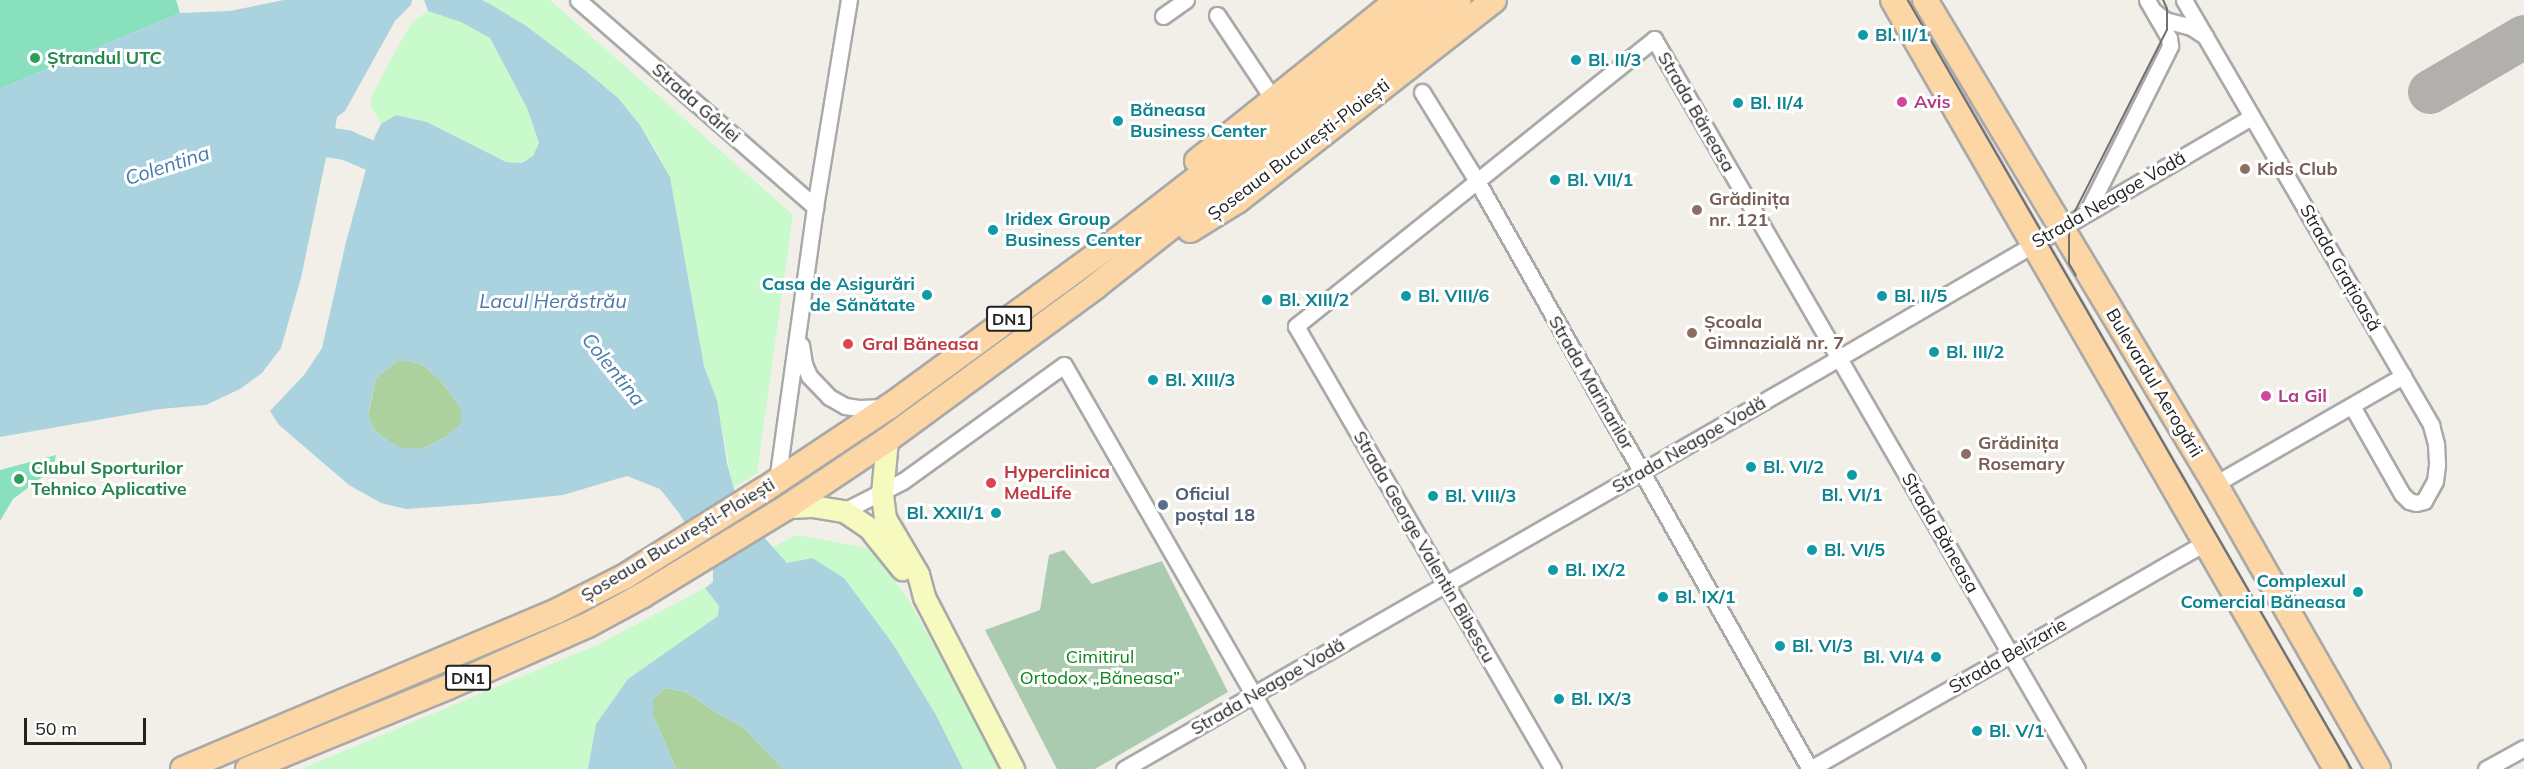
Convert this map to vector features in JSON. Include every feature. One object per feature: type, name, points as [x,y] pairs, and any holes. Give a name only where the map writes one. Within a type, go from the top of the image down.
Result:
[{"type":"main road","name":"Șoseaua București-Ploiești","points":[[1129,231],[1202,155],[1398,0]]},
{"type":"main road","name":"Șoseaua București-Ploiești","points":[[183,769],[557,611],[603,589],[668,549],[771,485],[890,406],[1129,231],[1427,0]]},
{"type":"main road","name":"Șoseaua București-Ploiești","points":[[248,769],[407,704],[588,625],[681,572],[782,509],[887,440],[1095,287],[1458,0]]},
{"type":"main road","name":"Șoseaua București-Ploiești","points":[[1095,287],[1238,201],[1494,0]]},
{"type":"main road","name":"Bulevardul Aerogării","points":[[1893,0],[2336,769]]},
{"type":"main road","name":"Bulevardul Aerogării","points":[[1925,0],[2215,484],[2378,769]]},
{"type":"street","name":"Strada Gârlei","points":[[578,0],[815,207]]},
{"type":"street","points":[[771,485],[801,315],[815,207],[849,0]]},
{"type":"street","points":[[1163,16],[1186,0]]},
{"type":"street","name":"Strada Grațioasă","points":[[2184,0],[2431,425],[2436,444],[2435,481],[2424,501],[2416,503],[2409,501],[2402,494],[2352,406]]},
{"type":"street","points":[[2151,6],[2165,20],[2191,27],[2205,36]]},
{"type":"street","points":[[2087,212],[2170,46],[2169,38],[2151,6]]},
{"type":"street","points":[[1217,15],[1273,99]]},
{"type":"street","name":"Strada Băneasa","points":[[1296,326],[1654,39],[2077,769]]},
{"type":"street","name":"Strada Marinarilor","points":[[1422,92],[1477,181],[1810,769]]},
{"type":"street","name":"Strada Neagoe Vodă","points":[[1124,769],[1642,472],[2252,117]]},
{"type":"street","points":[[801,315],[804,363],[819,388],[845,406],[876,409],[890,406]]},
{"type":"street","name":"Strada George Valentin Bibescu","points":[[1296,326],[1554,769]]},
{"type":"street","points":[[844,512],[882,494],[1064,365],[1296,769]]},
{"type":"street","points":[[2215,484],[2403,376]]},
{"type":"street","points":[[887,440],[882,494],[885,518],[918,574],[924,597]]},
{"type":"street","points":[[782,509],[820,507],[844,512],[869,528],[881,541],[924,597],[1013,769]]},
{"type":"street","name":"Strada Belizarie","points":[[1810,769],[2206,542]]},
{"type":"street","points":[[2486,769],[2524,748]]},
{"type":"green space","name":"Ștrandul UTC","points":[[0,0],[176,0],[180,13],[0,89]]},
{"type":"green space","points":[[482,0],[550,0],[793,215],[757,473],[733,488],[717,400],[704,366],[670,177],[640,125],[618,98],[525,25]]},
{"type":"green space","points":[[428,11],[461,22],[490,38],[527,108],[539,144],[533,156],[522,163],[506,162],[427,122],[396,115],[381,124],[370,104],[372,95],[411,23]]},
{"type":"green space","points":[[397,361],[409,361],[423,365],[441,381],[461,408],[461,424],[446,437],[422,449],[401,449],[388,441],[374,430],[368,415],[376,378]]},
{"type":"green space","name":"Clubul Sporturilor Tehnico Aplicative","points":[[56,455],[53,469],[13,499],[0,521],[0,470]]},
{"type":"green space","points":[[796,535],[869,548],[905,594],[985,736],[1000,769],[963,769],[936,715],[893,644],[812,558],[787,563],[771,548]]},
{"type":"green space","name":"Cimitirul Ortodox „Băneasa”","points":[[1064,550],[1092,584],[1162,561],[1228,692],[1095,769],[1057,769],[985,630],[1040,610],[1049,555]]},
{"type":"green space","points":[[705,588],[719,606],[718,617],[628,679],[596,724],[588,769],[301,769],[599,644]]},
{"type":"green space","points":[[665,688],[686,692],[743,727],[783,769],[676,769],[653,715],[653,699]]},
{"type":"water","points":[[284,0],[412,0],[411,5],[395,21],[345,111],[337,117],[332,147],[328,148],[301,278],[281,348],[262,373],[240,389],[206,405],[160,409],[0,437],[0,89],[180,13],[230,11]]},
{"type":"water","name":"Lacul Herăstrău","points":[[424,0],[482,0],[488,3],[525,25],[586,71],[618,98],[640,125],[670,177],[704,366],[717,400],[727,463],[738,504],[745,516],[787,563],[812,558],[844,578],[893,644],[936,715],[963,769],[783,769],[743,727],[686,692],[665,688],[653,699],[653,715],[676,769],[588,769],[596,724],[628,679],[718,616],[719,606],[705,588],[713,582],[713,569],[679,513],[660,489],[627,476],[563,495],[406,509],[381,503],[349,485],[279,425],[270,411],[304,375],[322,348],[346,242],[375,136],[381,124],[396,115],[427,122],[506,162],[522,163],[533,156],[539,143],[527,108],[490,38],[461,22],[428,11]],"holes":[[[397,361],[409,361],[423,365],[441,381],[461,408],[461,424],[446,437],[422,449],[401,448],[388,441],[374,430],[368,414],[376,378]]]},
{"type":"waterway","name":"Colentina","points":[[293,137],[346,145],[407,171]]},
{"type":"taxiway","points":[[2430,92],[2524,37]]},
{"type":"tram line","points":[[1908,0],[2352,769]]},
{"type":"tram line","points":[[2076,276],[2069,264],[2069,223],[2167,30],[2167,9],[2163,0]]},
{"type":"place","name":"Bl. II/1","points":[[1863,35]]},
{"type":"place","name":"Ștrandul UTC","points":[[35,58]]},
{"type":"place","name":"Bl. II/3","points":[[1576,60]]},
{"type":"place","name":"Avis","points":[[1902,102]]},
{"type":"place","name":"Bl. II/4","points":[[1738,103]]},
{"type":"place","name":"Băneasa Business Center","points":[[1118,121]]},
{"type":"place","name":"Kids Club","points":[[2245,169]]},
{"type":"place","name":"Bl. VII/1","points":[[1555,180]]},
{"type":"place","name":"Grădinița nr. 121","points":[[1697,210]]},
{"type":"place","name":"Iridex Group Business Center","points":[[993,230]]},
{"type":"place","name":"Casa de Asigurări de Sănătate","points":[[927,295]]},
{"type":"place","name":"Bl. VIII/6","points":[[1406,296]]},
{"type":"place","name":"Bl. II/5","points":[[1882,296]]},
{"type":"place","name":"Bl. XIII/2","points":[[1267,300]]},
{"type":"place","name":"Școala Gimnazială nr. 7","points":[[1692,333]]},
{"type":"place","name":"Gral Băneasa","points":[[848,344]]},
{"type":"place","name":"Bl. III/2","points":[[1934,352]]},
{"type":"place","name":"Bl. XIII/3","points":[[1153,380]]},
{"type":"place","name":"La Gil","points":[[2266,396]]},
{"type":"place","name":"Grădinița Rosemary","points":[[1966,454]]},
{"type":"place","name":"Bl. VI/2","points":[[1751,467]]},
{"type":"place","name":"Bl. VI/1","points":[[1852,475]]},
{"type":"place","name":"Clubul Sporturilor Tehnico Aplicative","points":[[19,479]]},
{"type":"place","name":"Hyperclinica MedLife","points":[[991,483]]},
{"type":"place","name":"Bl. VIII/3","points":[[1433,496]]},
{"type":"place","name":"Oficiul poștal 18","points":[[1163,505]]},
{"type":"place","name":"Bl. XXII/1","points":[[996,513]]},
{"type":"place","name":"Bl. VI/5","points":[[1812,550]]},
{"type":"place","name":"Bl. IX/2","points":[[1553,570]]},
{"type":"place","name":"Complexul Comercial Băneasa","points":[[2358,592]]},
{"type":"place","name":"Bl. IX/1","points":[[1663,597]]},
{"type":"place","name":"Bl. VI/3","points":[[1780,646]]},
{"type":"place","name":"Bl. VI/4","points":[[1936,657]]},
{"type":"place","name":"Bl. IX/3","points":[[1559,699]]},
{"type":"place","name":"Bl. V/1","points":[[1977,731]]}]
